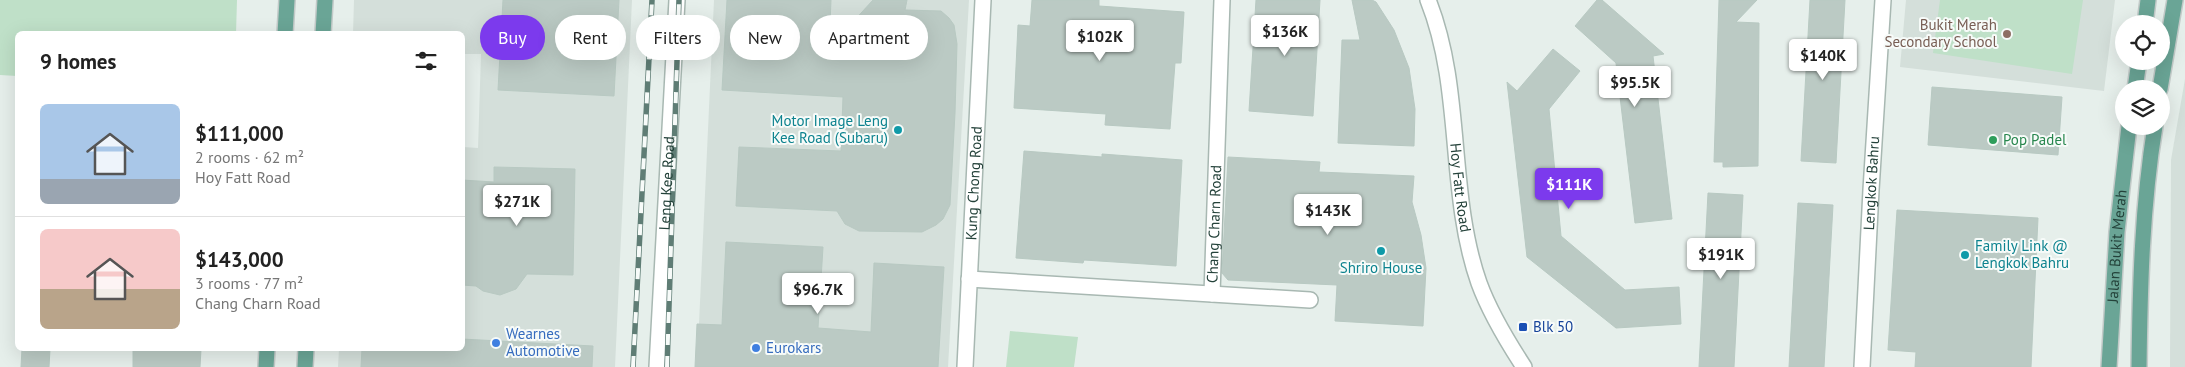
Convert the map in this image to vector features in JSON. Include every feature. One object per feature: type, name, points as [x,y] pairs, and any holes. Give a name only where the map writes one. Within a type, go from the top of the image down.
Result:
[{"type":"main road","points":[[286,31],[287,0]]},
{"type":"main road","points":[[323,31],[325,0]]},
{"type":"main road","points":[[2146,15],[2148,0]]},
{"type":"main road","points":[[2162,80],[2175,0]]},
{"type":"main road","name":"Jalan Bukit Merah","points":[[2109,367],[2116,232],[2128,135]]},
{"type":"main road","name":"Jalan Bukit Merah","points":[[2139,367],[2141,248],[2153,135]]},
{"type":"main road","points":[[266,367],[267,351]]},
{"type":"main road","points":[[304,367],[306,351]]},
{"type":"street","name":"Leng Kee Road","points":[[658,367],[677,0]]},
{"type":"street","name":"Kung Chong Road","points":[[965,367],[983,0]]},
{"type":"street","name":"Chang Charn Road","points":[[969,280],[1212,294],[1222,0]]},
{"type":"street","name":"Hoy Fatt Road","points":[[1428,0],[1438,25],[1446,59],[1462,204],[1474,263],[1480,284],[1497,321],[1524,367]]},
{"type":"street","name":"Lengkok Bahru","points":[[1862,367],[1883,0]]},
{"type":"street","points":[[1212,294],[1310,300]]},
{"type":"shaded area","points":[[354,0],[632,0],[615,367],[338,367],[339,351],[465,351],[465,147],[478,148],[481,60],[545,60],[545,15],[480,15],[480,54],[465,54],[465,31],[353,31]]},
{"type":"shaded area","points":[[714,0],[969,0],[948,367],[697,367],[711,60],[720,60],[720,15],[713,15]]},
{"type":"shaded area","name":"Bukit Merah Secondary School","points":[[1906,0],[2115,0],[2104,91],[1900,67]]},
{"type":"shaded area","points":[[2185,79],[2185,367],[2170,367],[2171,160]]},
{"type":"green space","points":[[0,0],[237,0],[236,31],[15,31],[15,76],[0,75]]},
{"type":"green space","points":[[1940,0],[2083,0],[2072,74],[1933,53]]},
{"type":"green space","points":[[1010,331],[1078,337],[1074,367],[1006,367]]},
{"type":"building","points":[[503,0],[619,0],[618,15],[555,15],[555,60],[616,60],[614,96],[498,90],[500,60],[545,60],[545,15],[502,15]]},
{"type":"building","name":"Motor Image Leng Kee Road (Subaru)","points":[[727,0],[831,0],[830,15],[810,15],[810,60],[928,60],[928,15],[859,15],[873,0],[907,0],[905,10],[941,11],[954,25],[957,44],[950,205],[943,219],[922,232],[859,231],[845,224],[837,211],[736,206],[739,147],[841,151],[843,97],[722,90]]},
{"type":"building","points":[[1032,0],[1099,0],[1099,6],[1184,12],[1181,63],[1175,63],[1170,129],[1105,125],[1106,114],[1014,108],[1018,25],[1030,26]]},
{"type":"building","points":[[1256,0],[1320,0],[1313,116],[1249,111]]},
{"type":"building","points":[[1352,0],[1372,0],[1376,2],[1394,30],[1409,68],[1415,109],[1414,146],[1338,143],[1342,40],[1360,40]]},
{"type":"building","points":[[1597,0],[1602,0],[1664,54],[1653,56],[1672,219],[1635,223],[1616,63],[1575,26]]},
{"type":"building","points":[[1719,0],[1757,0],[1736,22],[1759,23],[1758,166],[1723,167],[1723,162],[1714,162]]},
{"type":"building","points":[[1810,0],[1845,0],[1836,163],[1801,161]]},
{"type":"building","points":[[1553,49],[1580,71],[1549,109],[1561,236],[1625,290],[1679,287],[1681,324],[1616,328],[1527,257],[1507,82],[1517,91]]},
{"type":"building","points":[[1932,87],[2062,97],[2058,155],[1928,145]]},
{"type":"building","points":[[1024,151],[1102,157],[1102,154],[1182,160],[1176,266],[1084,260],[1083,263],[1016,258]]},
{"type":"building","points":[[1228,157],[1320,162],[1319,172],[1414,176],[1412,202],[1421,235],[1426,268],[1423,326],[1335,321],[1337,285],[1228,280],[1222,273]]},
{"type":"building","points":[[494,167],[575,169],[573,275],[527,274],[516,289],[500,295],[483,291],[476,286],[465,285],[465,180],[494,182]]},
{"type":"building","points":[[1708,193],[1743,195],[1734,367],[1699,367]]},
{"type":"building","points":[[1798,203],[1833,205],[1824,367],[1789,367]]},
{"type":"building","points":[[1897,210],[2038,218],[2031,367],[1915,367],[1916,352],[1888,350]]},
{"type":"building","points":[[726,242],[823,247],[818,328],[871,332],[874,263],[944,267],[938,367],[695,367],[697,324],[722,325]]},
{"type":"building","name":"Wearnes Automotive","points":[[465,339],[593,346],[592,367],[361,367],[362,351],[465,351]]},
{"type":"building","points":[[22,351],[50,351],[49,367],[21,367]]},
{"type":"building","points":[[133,351],[201,351],[200,367],[133,367]]},
{"type":"railway","points":[[633,367],[652,0]]},
{"type":"railway","points":[[667,367],[679,0]]},
{"type":"place","name":"Bukit Merah Secondary School","points":[[2007,34]]},
{"type":"place","name":"Motor Image Leng Kee Road (Subaru)","points":[[898,130]]},
{"type":"place","name":"Pop Padel","points":[[1993,140]]},
{"type":"place","name":"Shriro House","points":[[1381,251]]},
{"type":"place","name":"Family Link @ Lengkok Bahru","points":[[1965,255]]},
{"type":"place","name":"Blk 50","points":[[1523,327]]},
{"type":"place","name":"Wearnes Automotive","points":[[496,343]]},
{"type":"place","name":"Eurokars","points":[[756,348]]}]
